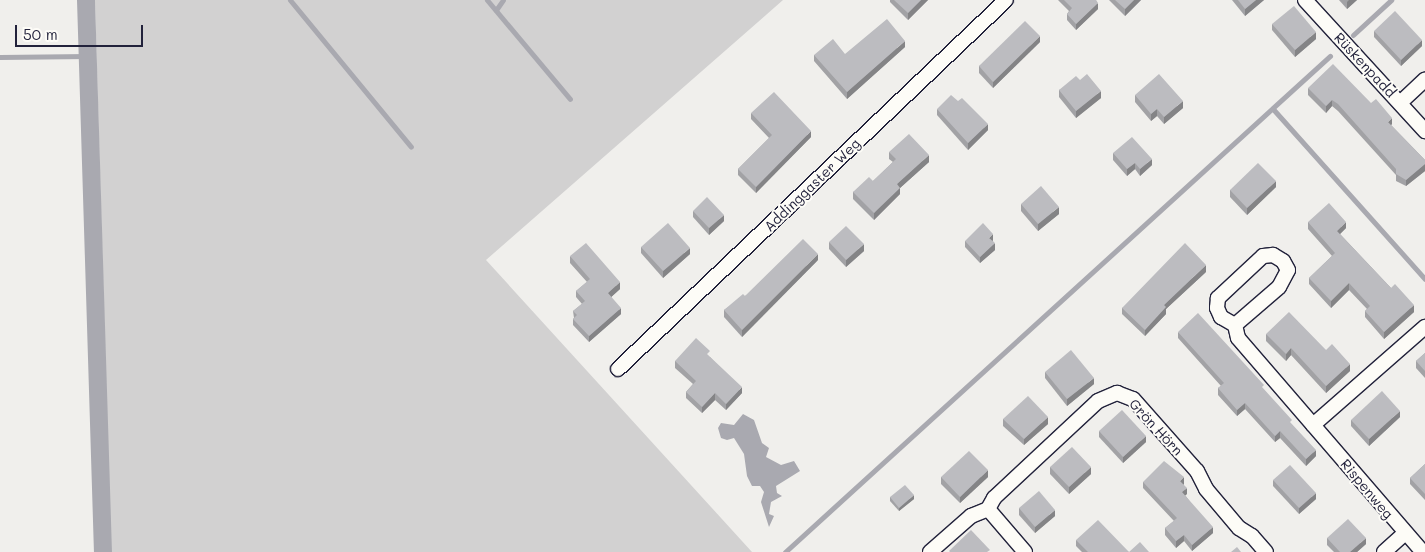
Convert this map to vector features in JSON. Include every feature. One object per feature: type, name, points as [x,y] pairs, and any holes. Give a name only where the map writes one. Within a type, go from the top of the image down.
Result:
[{"type":"street","name":"Addinggaster Weg","points":[[618,369],[1006,0]]},
{"type":"street","name":"Rüskenpadd","points":[[1305,0],[1425,130]]},
{"type":"street","points":[[1401,102],[1425,80]]},
{"type":"street","name":"Rispenweg","points":[[1235,325],[1280,287],[1288,270],[1283,261],[1273,255],[1263,256],[1218,298],[1216,308],[1222,317],[1235,325],[1238,338],[1423,552]]},
{"type":"street","points":[[1313,425],[1425,327]]},
{"type":"street","name":"Grön Hörn","points":[[930,552],[972,516],[988,509],[1000,489],[1098,401],[1117,393],[1133,399],[1197,471],[1206,490],[1239,528],[1252,536],[1266,552]]},
{"type":"street","points":[[988,509],[1024,552]]},
{"type":"street","points":[[1384,552],[1405,533]]},
{"type":"shaded area","points":[[95,0],[783,0],[486,260],[752,552],[111,552]]},
{"type":"shaded area","points":[[743,414],[754,420],[762,443],[769,448],[766,457],[781,465],[794,461],[800,471],[776,486],[777,493],[782,496],[771,502],[769,514],[774,516],[769,527],[761,502],[764,492],[760,486],[752,486],[747,476],[744,454],[734,438],[727,440],[721,438],[718,428],[721,423],[734,425]]},
{"type":"building","points":[[894,0],[921,0],[908,13]]},
{"type":"building","points":[[1064,0],[1096,0],[1098,3],[1076,24],[1067,14],[1072,8]]},
{"type":"building","points":[[1115,0],[1134,0],[1125,9]]},
{"type":"building","points":[[1238,0],[1256,0],[1245,9]]},
{"type":"building","points":[[1294,6],[1316,32],[1295,50],[1272,24]]},
{"type":"building","points":[[1395,11],[1422,40],[1401,60],[1374,31]]},
{"type":"building","points":[[887,19],[905,41],[847,92],[814,55],[833,39],[845,54]]},
{"type":"building","points":[[1025,21],[1040,36],[993,82],[979,66]]},
{"type":"building","points":[[1333,64],[1371,103],[1376,99],[1392,118],[1388,122],[1425,160],[1425,164],[1406,180],[1396,174],[1396,169],[1338,104],[1332,100],[1326,106],[1308,88]]},
{"type":"building","points":[[1087,74],[1101,91],[1076,111],[1059,90],[1076,76],[1080,80]]},
{"type":"building","points":[[1159,74],[1183,101],[1164,117],[1157,109],[1151,114],[1135,95]]},
{"type":"building","points":[[774,92],[811,131],[756,187],[738,169],[772,135],[751,113]]},
{"type":"building","points":[[951,95],[958,101],[962,98],[988,124],[968,143],[937,109]]},
{"type":"building","points":[[909,134],[929,155],[897,184],[900,188],[874,213],[853,192],[869,177],[873,181],[896,159],[889,152]]},
{"type":"building","points":[[1132,137],[1152,159],[1140,169],[1135,163],[1127,169],[1113,153]]},
{"type":"building","points":[[1258,163],[1276,181],[1247,208],[1230,190]]},
{"type":"building","points":[[1041,186],[1059,207],[1038,224],[1021,204]]},
{"type":"building","points":[[707,197],[724,215],[709,228],[693,211]]},
{"type":"building","points":[[1329,203],[1346,222],[1337,231],[1391,288],[1395,284],[1414,305],[1384,332],[1365,311],[1370,306],[1349,283],[1331,301],[1309,278],[1335,253],[1308,222]]},
{"type":"building","points":[[668,223],[690,248],[663,271],[641,247]]},
{"type":"building","points":[[983,223],[993,234],[989,238],[995,243],[980,257],[965,241]]},
{"type":"building","points":[[846,226],[864,244],[846,260],[829,242]]},
{"type":"building","points":[[803,239],[818,254],[742,330],[724,310],[743,294],[745,296]]},
{"type":"building","points":[[586,243],[620,282],[608,293],[621,308],[589,336],[573,319],[577,315],[573,311],[585,301],[576,291],[590,279],[570,256]]},
{"type":"building","points":[[1185,243],[1206,265],[1164,305],[1166,307],[1145,330],[1122,308]]},
{"type":"building","points":[[1289,312],[1326,350],[1332,344],[1350,364],[1326,386],[1291,348],[1286,354],[1266,334]]},
{"type":"building","points":[[1198,313],[1264,385],[1262,387],[1292,420],[1290,422],[1316,450],[1306,459],[1280,431],[1275,436],[1245,403],[1237,410],[1218,388],[1224,383],[1178,332]]},
{"type":"building","points":[[696,338],[710,351],[707,354],[742,387],[726,404],[715,393],[702,407],[686,392],[696,381],[675,361]]},
{"type":"building","points":[[1071,350],[1094,378],[1067,399],[1045,372]]},
{"type":"building","points":[[1425,353],[1425,371],[1416,361]]},
{"type":"building","points":[[1382,391],[1400,411],[1369,439],[1351,420]]},
{"type":"building","points":[[1028,396],[1048,417],[1024,439],[1003,419]]},
{"type":"building","points":[[1122,410],[1146,436],[1123,457],[1099,431]]},
{"type":"building","points":[[1072,447],[1091,467],[1069,487],[1050,467]]},
{"type":"building","points":[[969,451],[988,470],[960,497],[941,477]]},
{"type":"building","points":[[1164,461],[1184,477],[1180,481],[1187,488],[1182,492],[1213,527],[1192,545],[1184,535],[1176,541],[1165,528],[1177,518],[1143,482]]},
{"type":"building","points":[[1425,464],[1425,494],[1410,478]]},
{"type":"building","points":[[1290,465],[1316,493],[1299,508],[1273,480]]},
{"type":"building","points":[[905,485],[914,495],[899,508],[890,497]]},
{"type":"building","points":[[1039,491],[1055,510],[1035,527],[1019,508]]},
{"type":"building","points":[[1348,519],[1366,538],[1350,552],[1340,552],[1327,538]]},
{"type":"building","points":[[1098,520],[1129,552],[1088,552],[1076,540]]},
{"type":"building","points":[[971,530],[990,550],[987,552],[949,551]]},
{"type":"building","points":[[1140,542],[1149,552],[1129,552]]},
{"type":"building","points":[[1237,547],[1241,552],[1231,552]]},
{"type":"waterway","points":[[86,0],[103,552]]},
{"type":"waterway","points":[[290,0],[411,147]]},
{"type":"waterway","points":[[487,0],[570,99]]},
{"type":"waterway","points":[[496,10],[503,0]]},
{"type":"waterway","points":[[1353,35],[1391,0]]},
{"type":"waterway","points":[[0,57],[88,56]]},
{"type":"waterway","points":[[785,552],[1330,56]]},
{"type":"waterway","points":[[1273,109],[1425,279]]}]
